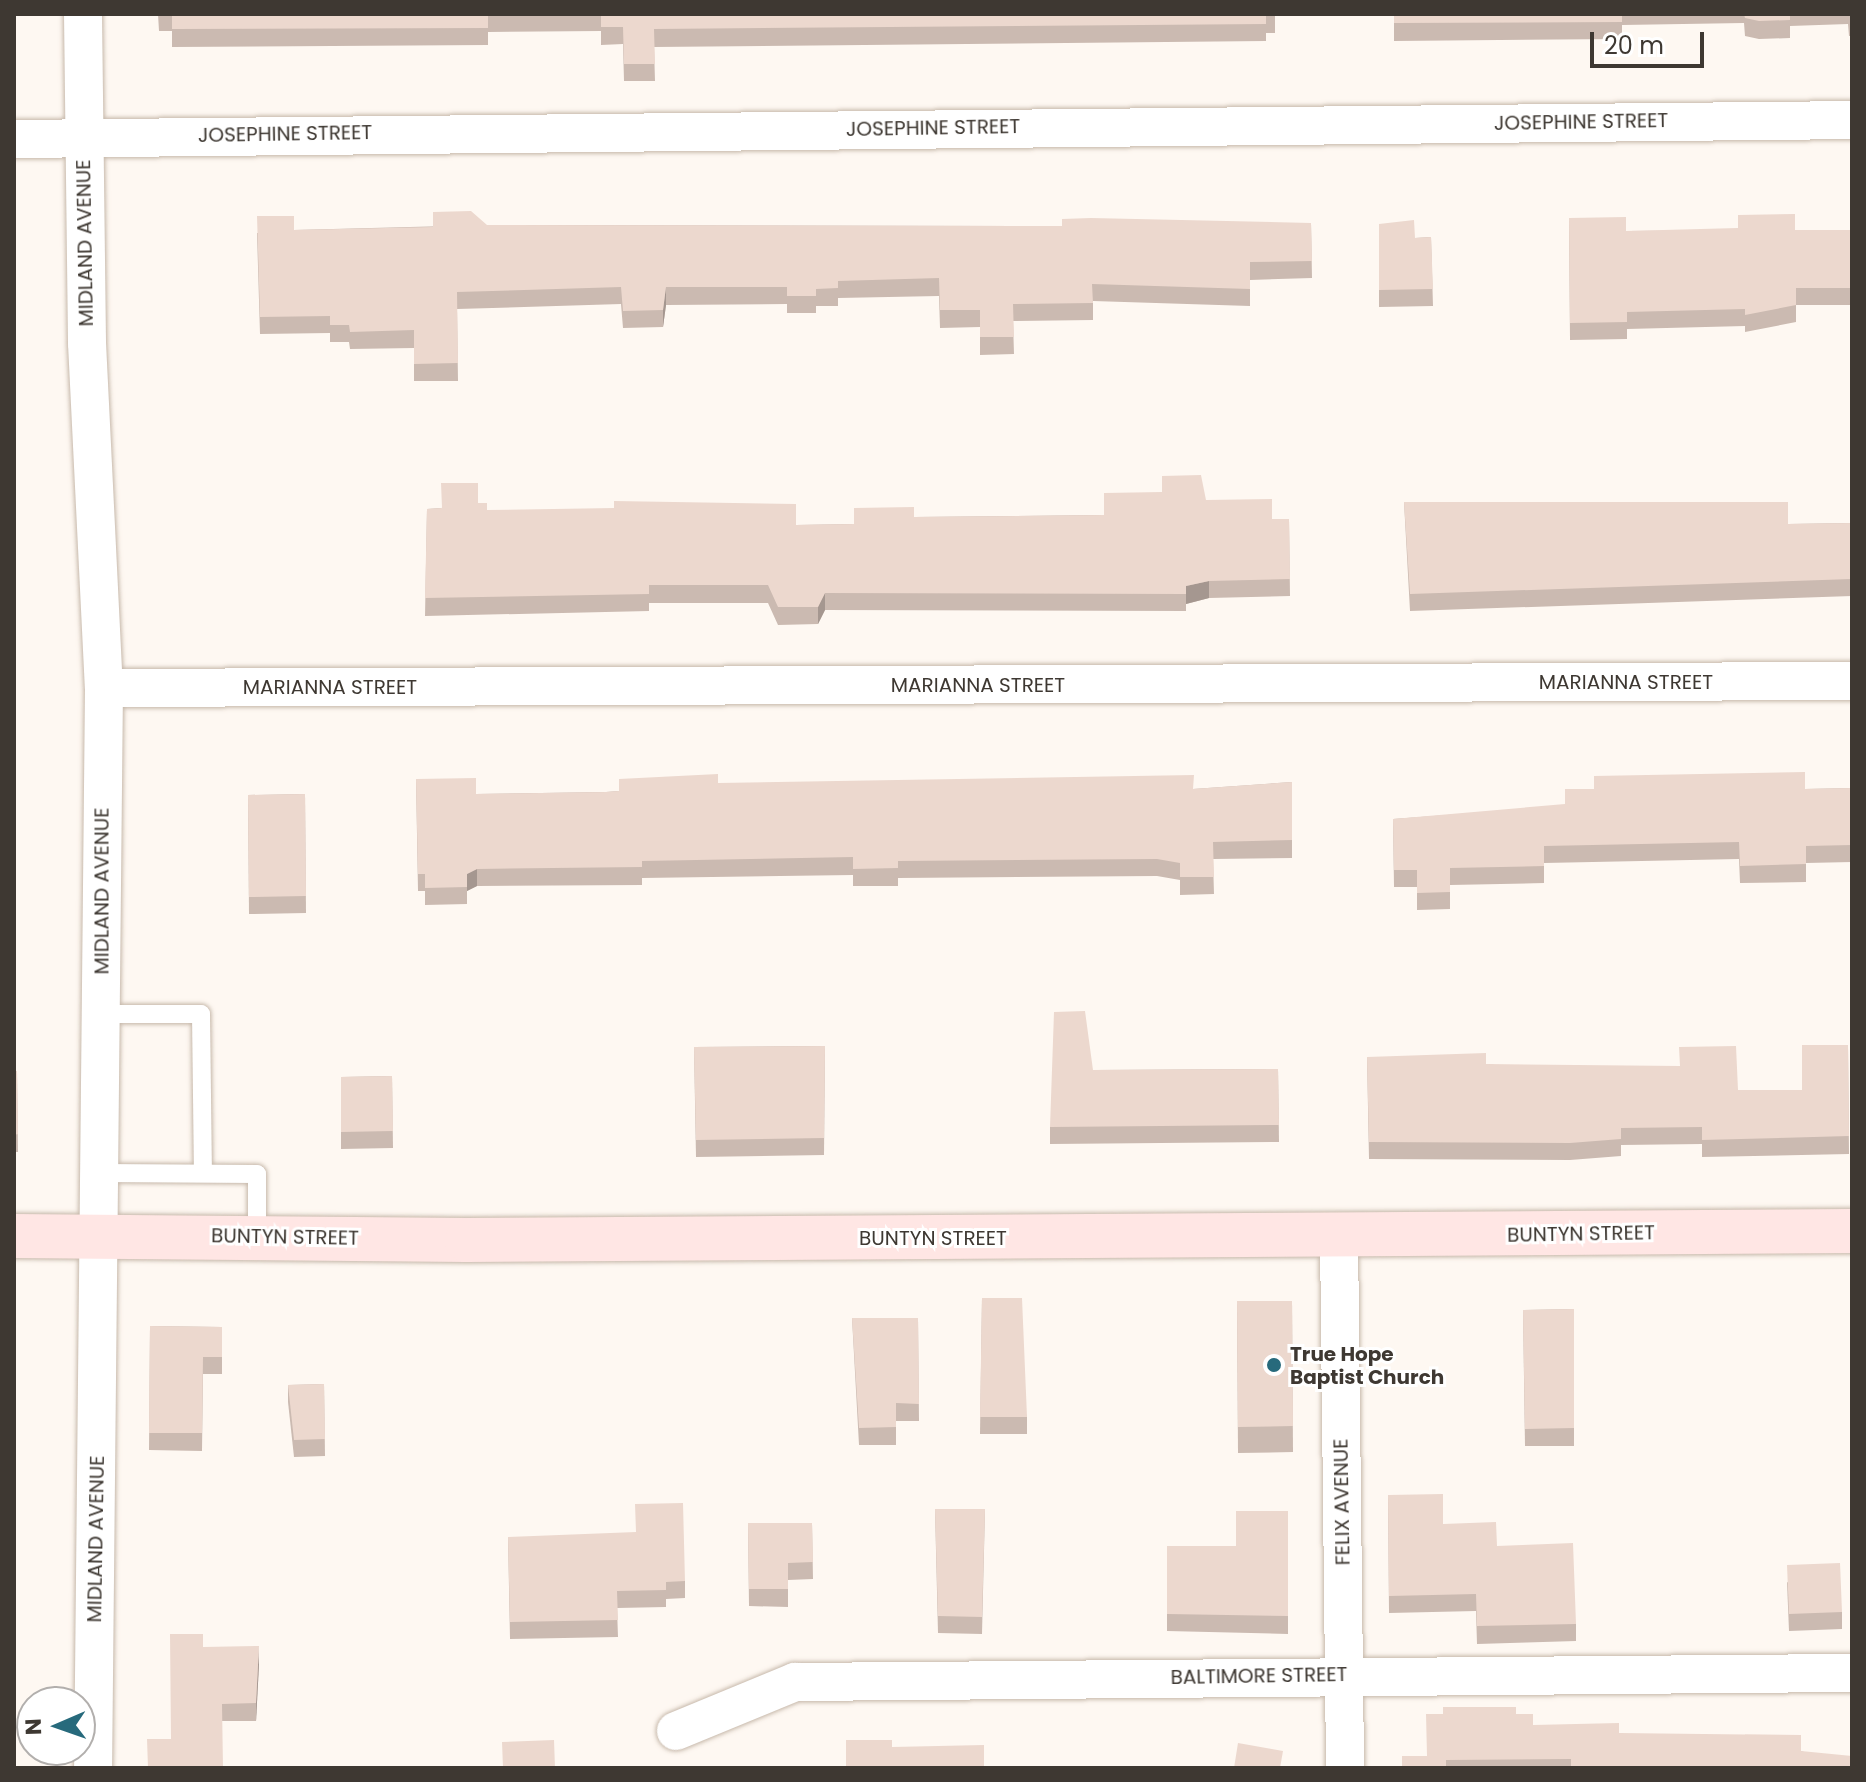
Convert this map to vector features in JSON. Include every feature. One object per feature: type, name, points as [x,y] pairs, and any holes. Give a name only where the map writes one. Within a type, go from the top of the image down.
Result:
[{"type":"street","name":"MIDLAND AVENUE","points":[[83,14],[82,136],[104,688],[93,1768]]},
{"type":"street","name":"JOSEPHINE STREET","points":[[14,139],[1852,120]]},
{"type":"street","name":"MARIANNA STREET","points":[[104,688],[1852,681]]},
{"type":"street","name":"BUNTYN STREET","points":[[14,1236],[1339,1236],[1852,1231]]},
{"type":"street","name":"FELIX AVENUE","points":[[1339,1236],[1345,1768]]},
{"type":"street","name":"BALTIMORE STREET","points":[[676,1731],[795,1682],[1344,1674],[1852,1673]]},
{"type":"lane","points":[[101,1014],[201,1014],[203,1173]]},
{"type":"lane","points":[[100,1173],[257,1174],[257,1237]]},
{"type":"building","points":[[172,14],[564,14],[488,15],[488,28],[172,29]]},
{"type":"building","points":[[601,14],[1275,16],[1266,16],[1266,24],[654,29],[655,64],[624,64],[623,27],[601,27]]},
{"type":"building","points":[[1394,14],[1622,14],[1622,22],[1394,23]]},
{"type":"building","points":[[1744,14],[1790,14],[1790,20],[1759,21],[1745,18]]},
{"type":"building","points":[[471,211],[487,225],[1062,226],[1062,219],[1091,218],[1311,223],[1312,261],[1250,262],[1250,289],[1092,284],[1093,303],[1013,304],[1014,337],[980,337],[980,310],[940,310],[939,278],[838,281],[838,288],[816,289],[816,296],[787,296],[787,287],[666,287],[663,310],[623,311],[621,287],[457,292],[458,363],[414,364],[414,330],[350,332],[349,325],[330,325],[330,316],[260,317],[257,216],[294,216],[294,230],[433,227],[433,212]]},
{"type":"building","points":[[1795,214],[1795,230],[1852,230],[1852,288],[1796,288],[1796,305],[1745,315],[1745,309],[1627,312],[1627,322],[1570,323],[1569,218],[1626,217],[1626,231],[1738,228],[1738,215]]},
{"type":"building","points":[[1414,220],[1415,238],[1431,237],[1433,289],[1379,290],[1379,224]]},
{"type":"building","points":[[1201,475],[1206,500],[1272,499],[1272,519],[1289,519],[1290,579],[1209,581],[1186,586],[1186,594],[825,593],[818,607],[778,607],[768,585],[649,585],[649,594],[425,598],[427,509],[442,508],[441,483],[478,483],[478,503],[487,503],[487,510],[614,508],[614,501],[796,504],[796,525],[854,524],[854,508],[914,507],[914,517],[1104,515],[1104,493],[1162,492],[1162,476]]},
{"type":"building","points":[[1404,502],[1788,502],[1788,524],[1852,523],[1852,579],[1410,594]]},
{"type":"building","points":[[1805,772],[1805,789],[1852,788],[1852,845],[1806,846],[1806,864],[1740,866],[1739,842],[1544,846],[1544,866],[1450,868],[1450,892],[1417,893],[1417,870],[1394,870],[1393,819],[1565,804],[1565,789],[1594,789],[1594,776]]},
{"type":"building","points":[[718,774],[718,783],[1194,775],[1193,789],[1292,782],[1292,840],[1213,842],[1214,877],[1180,877],[1180,863],[1157,859],[898,861],[898,868],[853,869],[853,857],[642,861],[642,867],[477,869],[467,874],[467,887],[425,888],[425,874],[418,874],[416,779],[476,778],[476,794],[606,792],[619,791],[619,779]]},
{"type":"building","points":[[305,794],[306,896],[249,897],[248,795]]},
{"type":"building","points":[[1085,1011],[1093,1070],[1278,1069],[1279,1125],[1050,1127],[1054,1012]]},
{"type":"building","points":[[1802,1045],[1848,1045],[1849,1136],[1702,1140],[1702,1127],[1621,1128],[1621,1139],[1570,1143],[1369,1142],[1367,1057],[1486,1053],[1486,1064],[1680,1066],[1679,1047],[1736,1046],[1738,1090],[1802,1090]]},
{"type":"building","points":[[825,1046],[824,1138],[696,1140],[694,1047]]},
{"type":"building","points":[[14,1071],[17,1071],[18,1134],[14,1135]]},
{"type":"building","points":[[392,1076],[393,1131],[341,1132],[341,1077]]},
{"type":"building","points":[[982,1298],[1022,1298],[1027,1417],[980,1417]]},
{"type":"building","points":[[1237,1301],[1292,1301],[1293,1426],[1238,1427]]},
{"type":"building","points":[[1574,1309],[1574,1428],[1525,1429],[1523,1310]]},
{"type":"building","points":[[852,1318],[918,1318],[919,1404],[896,1403],[896,1427],[859,1428]]},
{"type":"building","points":[[150,1326],[222,1327],[222,1357],[203,1357],[202,1433],[149,1433]]},
{"type":"building","points":[[324,1384],[325,1439],[294,1440],[288,1385]]},
{"type":"building","points":[[1443,1494],[1443,1524],[1496,1522],[1497,1546],[1573,1543],[1576,1624],[1477,1626],[1476,1594],[1389,1596],[1388,1495]]},
{"type":"building","points":[[683,1503],[685,1581],[666,1582],[666,1590],[617,1591],[618,1620],[510,1622],[508,1537],[636,1532],[635,1504]]},
{"type":"building","points":[[935,1509],[985,1509],[982,1617],[938,1616]]},
{"type":"building","points":[[1236,1511],[1288,1511],[1288,1616],[1167,1614],[1167,1546],[1236,1546]]},
{"type":"building","points":[[748,1523],[812,1523],[813,1562],[788,1563],[788,1589],[749,1589]]},
{"type":"building","points":[[1840,1563],[1842,1612],[1789,1614],[1787,1565]]},
{"type":"building","points":[[170,1634],[203,1634],[203,1647],[259,1646],[256,1703],[222,1704],[223,1768],[148,1768],[147,1739],[171,1739]]},
{"type":"building","points":[[1443,1707],[1516,1707],[1516,1714],[1533,1714],[1533,1725],[1619,1723],[1619,1733],[1801,1735],[1801,1751],[1852,1756],[1852,1768],[1571,1768],[1571,1759],[1446,1760],[1446,1768],[1402,1768],[1402,1756],[1427,1756],[1426,1714],[1443,1714]]},
{"type":"building","points":[[554,1740],[555,1768],[503,1768],[502,1742]]},
{"type":"building","points":[[846,1740],[892,1740],[892,1747],[984,1745],[984,1768],[846,1768]]},
{"type":"building","points":[[1238,1743],[1283,1751],[1280,1768],[1234,1768]]},
{"type":"place","name":"True Hope Baptist Church","points":[[1274,1365]]}]
